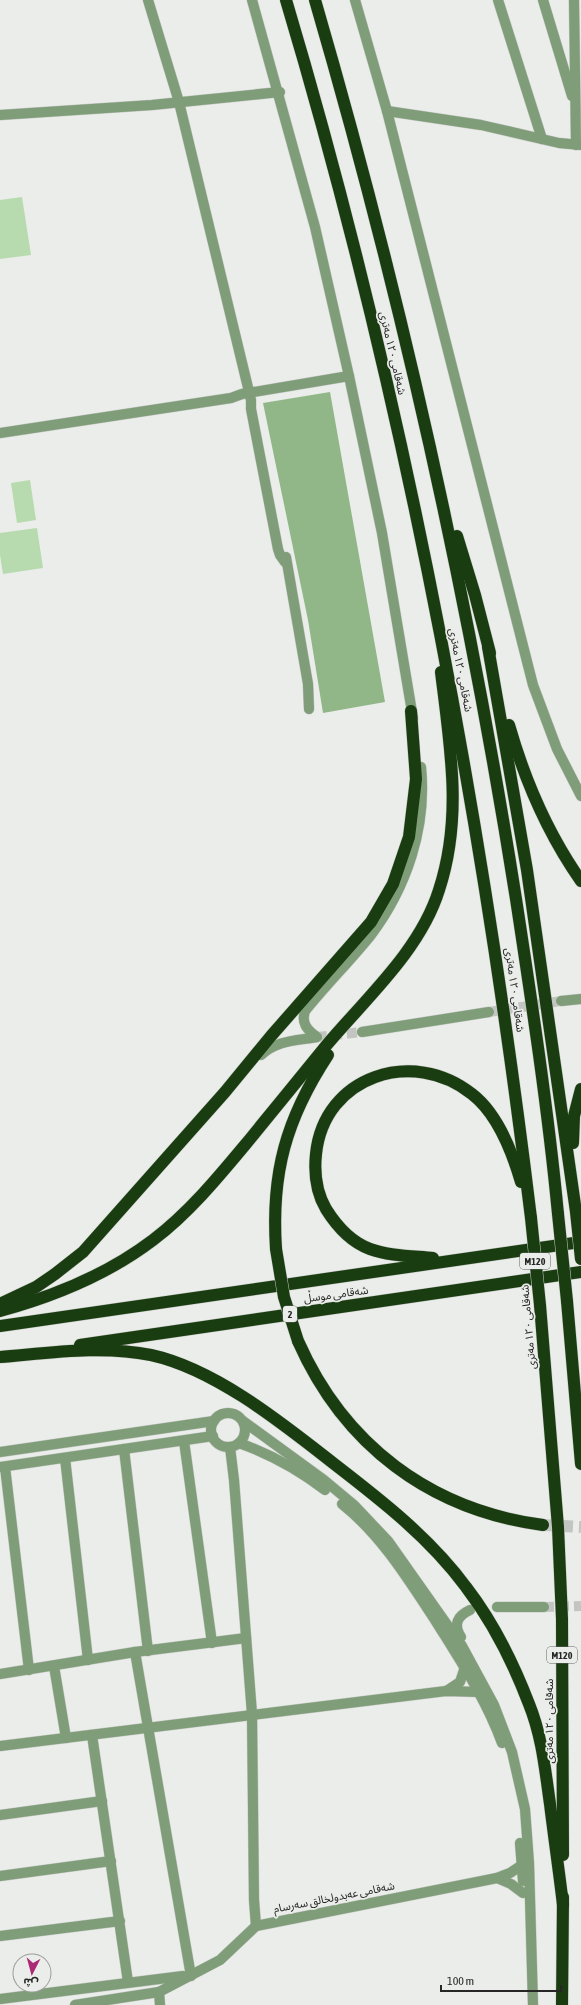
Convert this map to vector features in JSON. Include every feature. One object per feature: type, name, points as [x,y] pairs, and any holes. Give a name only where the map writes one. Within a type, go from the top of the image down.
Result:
[{"type":"highway","name":"شەقامی ١٢٠ مەتری","points":[[286,0],[366,294],[427,564],[459,726],[507,1029],[531,1218],[540,1305],[558,1527],[561,1612],[563,1905],[562,2005]]},
{"type":"highway","name":"شەقامی ١٢٠ مەتری","points":[[315,0],[379,232],[441,492],[474,656],[504,827],[541,1066],[567,1301],[581,1464]]},
{"type":"highway","points":[[441,492],[475,595],[522,768],[544,820],[581,881]]},
{"type":"highway","points":[[0,1311],[46,1297],[94,1278],[154,1240],[181,1216],[210,1186],[351,1016],[393,970],[421,929],[439,892],[451,841],[454,816],[452,762],[427,564]]},
{"type":"highway","points":[[488,647],[524,847],[574,1190],[581,1259]]},
{"type":"highway","points":[[0,1304],[36,1287],[83,1252],[230,1086],[271,1036],[371,922],[393,884],[409,838],[414,805],[416,768],[411,711]]},
{"type":"highway","points":[[373,993],[312,1078],[298,1105],[288,1131],[278,1173],[276,1194],[276,1249],[284,1297],[298,1341],[309,1364],[338,1409],[364,1439],[396,1467],[429,1489],[466,1507],[499,1518],[543,1525]]},
{"type":"highway","points":[[451,1260],[396,1254],[369,1249],[338,1227],[323,1205],[319,1194],[315,1172],[319,1137],[328,1114],[337,1102],[365,1080],[391,1072],[424,1072],[448,1080],[472,1093],[490,1112],[505,1140],[517,1169],[531,1218]]},
{"type":"highway","points":[[574,1190],[573,1127],[576,1102],[581,1089]]},
{"type":"highway","name":"شەقامی موسڵ","points":[[0,1326],[581,1242]]},
{"type":"highway","name":"شەقامی موسڵ","points":[[0,1357],[581,1272]]},
{"type":"highway","points":[[0,1357],[83,1351],[123,1351],[180,1363],[225,1387],[290,1430],[412,1527],[437,1552],[466,1586],[495,1631],[518,1675],[542,1742],[563,1905]]},
{"type":"street","points":[[148,0],[179,102],[247,396],[256,409],[285,548],[285,562],[308,684],[309,709]]},
{"type":"street","points":[[230,1086],[270,1046],[317,1037],[305,1026],[303,1021],[305,1011],[357,951],[380,921],[399,889],[411,856],[420,822],[422,786],[418,743],[411,711],[387,562],[349,376],[315,227],[280,92],[252,0]]},
{"type":"street","points":[[355,0],[387,111],[533,685],[557,749],[581,796]]},
{"type":"street","points":[[498,0],[542,139]]},
{"type":"street","points":[[543,0],[576,107]]},
{"type":"street","points":[[387,111],[481,124],[542,139],[579,145],[576,107],[574,0]]},
{"type":"street","points":[[0,115],[179,102],[280,92]]},
{"type":"street","points":[[0,433],[231,393],[247,396],[349,376]]},
{"type":"street","points":[[0,427],[150,407]]},
{"type":"street","points":[[561,1002],[581,999]]},
{"type":"street","points":[[362,1032],[489,1012]]},
{"type":"street","points":[[0,1452],[214,1421],[223,1414],[234,1414],[324,1480],[372,1523],[401,1558],[462,1646],[485,1688],[504,1728],[512,1752],[522,1792],[529,1863],[533,2005]]},
{"type":"street","points":[[214,1421],[212,1431],[213,1436],[220,1444],[257,1449],[281,1461],[314,1482],[345,1506],[394,1560],[465,1667],[479,1692],[499,1734],[512,1778],[518,1813],[522,1865],[526,2005]]},
{"type":"street","points":[[75,2005],[159,1992],[220,1960],[256,1926],[254,1900],[252,1714],[234,1480],[234,1445],[245,1431],[243,1421]]},
{"type":"street","points":[[29,1670],[3,1467],[213,1436]]},
{"type":"street","points":[[184,1441],[212,1643]]},
{"type":"street","points":[[124,1449],[148,1651]]},
{"type":"street","points":[[64,1458],[88,1660]]},
{"type":"street","points":[[497,1607],[544,1607]]},
{"type":"street","points":[[462,1646],[462,1640],[456,1623],[460,1616],[470,1610]]},
{"type":"street","points":[[0,1674],[135,1652],[246,1638]]},
{"type":"street","points":[[135,1652],[191,1976]]},
{"type":"street","points":[[54,1666],[66,1738]]},
{"type":"street","points":[[446,1691],[460,1682],[465,1667]]},
{"type":"street","points":[[0,1746],[446,1691],[479,1692]]},
{"type":"street","points":[[92,1734],[128,1982]]},
{"type":"street","points":[[0,1815],[102,1801]]},
{"type":"street","points":[[0,1876],[111,1861]]},
{"type":"street","name":"شەقامی عەبدولخالق سەرسام","points":[[256,1926],[497,1878],[510,1873],[522,1865]]},
{"type":"street","points":[[497,1878],[511,1884],[523,1894]]},
{"type":"street","points":[[0,1936],[120,1921]]},
{"type":"street","points":[[0,1999],[128,1982],[191,1976]]},
{"type":"street","points":[[159,1992],[160,2005]]},
{"type":"green space","points":[[22,197],[31,255],[0,259],[0,200]]},
{"type":"green space","points":[[330,392],[385,702],[323,713],[308,620],[263,403]]},
{"type":"green space","points":[[30,480],[36,520],[17,523],[11,483]]},
{"type":"green space","points":[[37,528],[43,568],[3,574],[0,555],[0,533]]},
{"type":"tunnel","points":[[489,1012],[561,1001]]},
{"type":"tunnel","points":[[317,1037],[362,1032]]},
{"type":"tunnel","points":[[543,1525],[581,1527]]},
{"type":"tunnel","points":[[544,1607],[581,1606]]}]
